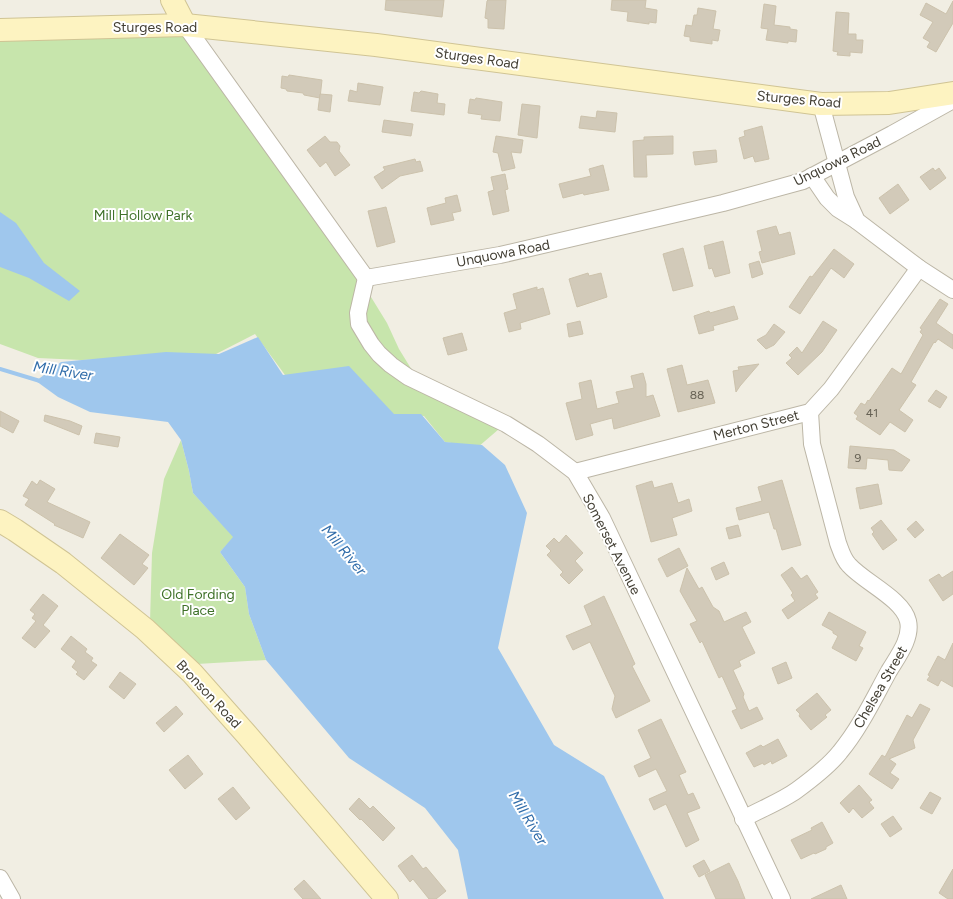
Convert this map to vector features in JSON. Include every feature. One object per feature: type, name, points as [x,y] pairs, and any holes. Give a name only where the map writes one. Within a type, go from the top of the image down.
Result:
[{"type":"main road","points":[[172,0],[185,25]]},
{"type":"main road","name":"Sturges Road","points":[[0,30],[185,25],[392,47],[821,104],[889,103],[953,93]]},
{"type":"main road","name":"Bronson Road","points":[[0,521],[27,538],[74,572],[145,630],[192,673],[387,899]]},
{"type":"street","points":[[185,25],[366,278]]},
{"type":"street","name":"Unquowa Road","points":[[366,278],[500,255],[723,203],[803,181],[953,100]]},
{"type":"street","points":[[821,104],[846,197],[857,221]]},
{"type":"street","points":[[812,176],[827,198],[838,209],[857,221],[919,268],[953,290]]},
{"type":"street","name":"Merton Street","points":[[575,472],[810,412],[831,389],[919,268]]},
{"type":"street","name":"Somerset Avenue","points":[[366,278],[358,313],[359,324],[379,354],[408,377],[506,424],[538,444],[575,472],[602,518],[782,899]]},
{"type":"street","name":"Chelsea Street","points":[[743,819],[796,790],[828,765],[840,752],[874,699],[907,637],[908,621],[904,613],[893,600],[858,575],[848,564],[842,554],[812,444],[810,412]]},
{"type":"street","points":[[0,878],[12,899]]},
{"type":"green space","name":"Mill Hollow Park","points":[[176,34],[189,41],[357,263],[371,297],[387,323],[399,349],[423,388],[499,429],[478,447],[445,442],[424,416],[392,414],[285,375],[255,334],[216,354],[81,360],[38,358],[0,344],[0,37]]},
{"type":"green space","name":"Old Fording Place","points":[[181,440],[193,493],[234,537],[220,552],[245,587],[249,614],[266,660],[197,664],[150,622],[152,553],[164,479]]},
{"type":"water","points":[[0,212],[16,223],[44,263],[80,291],[69,301],[29,278],[0,267]]},
{"type":"water","points":[[258,337],[283,375],[349,366],[394,414],[421,414],[445,442],[482,445],[505,465],[527,513],[498,648],[554,745],[604,776],[664,899],[468,899],[458,850],[425,808],[349,758],[266,660],[249,614],[245,587],[220,552],[233,537],[193,493],[181,440],[168,422],[90,412],[58,397],[36,381],[61,362],[166,352],[219,354]]},
{"type":"building","points":[[386,0],[444,0],[442,17],[385,10]]},
{"type":"building","points":[[488,0],[506,0],[504,29],[488,28],[488,19],[485,18]]},
{"type":"building","points":[[612,0],[646,0],[645,8],[657,10],[656,23],[649,22],[649,24],[627,21],[628,12],[611,10]]},
{"type":"building","points":[[953,1],[953,23],[936,52],[927,47],[930,42],[923,38],[933,22],[920,15],[926,3],[946,14]]},
{"type":"building","points":[[764,4],[776,6],[774,25],[790,27],[790,29],[797,30],[796,42],[788,41],[788,43],[766,40],[768,29],[761,28]]},
{"type":"building","points":[[698,8],[716,11],[713,29],[720,30],[718,41],[712,40],[712,44],[690,41],[690,37],[684,36],[686,25],[692,26],[694,15],[697,15]]},
{"type":"building","points":[[836,12],[849,13],[848,34],[856,34],[856,40],[863,40],[862,53],[850,52],[850,56],[837,55],[838,52],[833,51]]},
{"type":"building","points":[[289,75],[322,80],[320,98],[304,95],[303,93],[287,91],[286,89],[281,88],[282,76],[288,77]]},
{"type":"building","points":[[358,83],[383,87],[380,105],[348,101],[350,90],[357,92]]},
{"type":"building","points":[[421,91],[438,94],[437,103],[445,104],[444,115],[411,111],[414,92],[419,93]]},
{"type":"building","points":[[320,94],[332,95],[330,112],[318,110]]},
{"type":"building","points":[[476,98],[502,102],[500,121],[481,119],[482,115],[468,113],[470,99],[475,100]]},
{"type":"building","points":[[522,104],[540,106],[537,138],[518,135]]},
{"type":"building","points":[[597,111],[617,113],[615,132],[579,128],[581,116],[596,118]]},
{"type":"building","points":[[384,120],[413,124],[411,136],[382,132]]},
{"type":"building","points":[[762,126],[769,159],[755,162],[753,156],[744,159],[739,138],[745,136],[744,131]]},
{"type":"building","points":[[325,136],[330,142],[337,142],[340,146],[339,151],[350,165],[335,176],[326,162],[320,167],[307,150]]},
{"type":"building","points":[[496,136],[523,140],[521,153],[511,152],[515,168],[502,171],[498,153],[493,152]]},
{"type":"building","points":[[673,136],[673,154],[646,155],[647,177],[634,177],[633,141],[644,140],[644,137]]},
{"type":"building","points":[[716,150],[717,162],[695,165],[693,152]]},
{"type":"building","points":[[415,159],[416,162],[420,161],[423,171],[400,176],[382,189],[374,177],[385,170],[383,167]]},
{"type":"building","points":[[603,165],[609,190],[584,195],[583,193],[563,198],[559,184],[591,176],[589,169]]},
{"type":"building","points":[[933,168],[935,171],[939,168],[946,178],[930,190],[920,177]]},
{"type":"building","points":[[505,174],[508,189],[505,190],[509,211],[493,215],[488,192],[494,190],[491,177]]},
{"type":"building","points":[[898,184],[909,200],[890,214],[879,198]]},
{"type":"building","points":[[457,195],[461,211],[452,213],[454,220],[431,225],[427,208],[446,203],[445,198]]},
{"type":"building","points":[[386,207],[395,242],[377,247],[368,211]]},
{"type":"building","points":[[776,226],[779,235],[790,232],[795,254],[762,263],[759,252],[762,251],[757,231]]},
{"type":"building","points":[[723,241],[730,273],[715,277],[712,268],[709,269],[704,246]]},
{"type":"building","points":[[683,248],[693,286],[673,291],[663,254]]},
{"type":"building","points":[[834,249],[854,264],[844,278],[831,268],[800,314],[789,307],[810,276],[812,277]]},
{"type":"building","points":[[759,261],[763,274],[752,278],[749,264]]},
{"type":"building","points":[[588,273],[589,276],[601,273],[607,297],[577,307],[569,279]]},
{"type":"building","points":[[537,287],[537,290],[543,288],[550,314],[520,323],[521,329],[509,332],[504,313],[517,309],[513,294]]},
{"type":"building","points":[[940,299],[948,304],[936,323],[953,335],[953,349],[938,339],[935,343],[934,342],[911,382],[916,385],[899,410],[913,420],[905,432],[890,422],[880,435],[856,419],[858,416],[854,413],[861,403],[865,405],[868,400],[869,401],[892,368],[901,374],[923,335],[920,332],[922,329],[920,328]]},
{"type":"building","points":[[734,306],[738,319],[713,326],[714,330],[699,334],[694,316],[709,311],[710,313]]},
{"type":"building","points":[[580,321],[583,334],[569,337],[567,324]]},
{"type":"building","points":[[823,321],[837,330],[822,352],[798,375],[786,363],[792,358],[789,355],[797,347],[802,353]]},
{"type":"building","points":[[774,324],[785,332],[774,345],[766,349],[757,340],[766,335]]},
{"type":"building","points":[[462,333],[467,350],[448,355],[443,338]]},
{"type":"building","points":[[759,364],[736,392],[733,371],[739,370],[738,367]]},
{"type":"building","points":[[682,365],[687,385],[708,380],[715,403],[678,412],[667,369]]},
{"type":"building","points":[[643,373],[646,384],[646,397],[653,395],[660,416],[614,429],[612,418],[590,424],[593,435],[576,440],[566,403],[582,399],[579,383],[591,380],[597,409],[619,403],[616,392],[634,388],[631,376]]},
{"type":"building","points":[[936,390],[947,397],[940,408],[928,401]]},
{"type":"building","points":[[0,411],[19,421],[13,433],[0,426]]},
{"type":"building","points":[[45,415],[70,421],[82,426],[79,435],[44,421]]},
{"type":"building","points":[[96,433],[120,437],[118,447],[94,443]]},
{"type":"building","points":[[850,446],[894,450],[910,460],[902,471],[889,470],[888,460],[867,458],[866,469],[848,468]]},
{"type":"building","points":[[40,480],[55,489],[47,502],[90,522],[83,538],[54,525],[55,524],[25,505],[29,499],[23,496],[32,481],[37,485]]},
{"type":"building","points":[[782,480],[801,545],[782,550],[769,512],[739,520],[736,508],[762,501],[758,487]]},
{"type":"building","points":[[652,481],[654,488],[672,483],[678,503],[689,499],[692,511],[672,518],[677,535],[651,542],[636,486]]},
{"type":"building","points":[[878,484],[882,504],[860,509],[856,488]]},
{"type":"building","points":[[881,520],[897,540],[883,550],[872,534],[874,532],[871,528]]},
{"type":"building","points":[[916,521],[924,530],[915,538],[907,529]]},
{"type":"building","points":[[738,525],[741,536],[729,539],[726,528]]},
{"type":"building","points":[[120,534],[149,555],[142,564],[148,568],[134,585],[101,558]]},
{"type":"building","points":[[566,535],[583,553],[575,561],[583,570],[569,584],[560,575],[563,572],[547,555],[551,551],[546,546],[554,538],[559,543]]},
{"type":"building","points":[[679,548],[688,566],[667,577],[658,559]]},
{"type":"building","points":[[724,562],[729,574],[716,580],[711,568]]},
{"type":"building","points":[[792,567],[801,579],[807,575],[818,592],[815,594],[818,598],[788,619],[782,610],[795,601],[791,595],[793,593],[781,575]]},
{"type":"building","points":[[687,568],[699,589],[702,587],[713,607],[719,611],[724,622],[746,612],[751,622],[742,627],[755,653],[739,661],[741,666],[733,670],[744,694],[743,697],[749,711],[757,707],[763,719],[741,729],[732,711],[737,709],[722,676],[719,678],[702,641],[700,643],[690,624],[697,621],[680,591]]},
{"type":"building","points":[[953,571],[953,594],[943,601],[929,580],[939,574],[942,578]]},
{"type":"building","points":[[43,594],[58,606],[43,625],[50,631],[35,648],[22,638],[36,621],[32,618],[35,614],[30,610]]},
{"type":"building","points":[[604,596],[635,664],[632,666],[650,701],[616,718],[612,709],[615,696],[590,642],[573,650],[566,636],[592,625],[584,606]]},
{"type":"building","points":[[829,612],[866,632],[859,646],[863,648],[856,661],[832,648],[838,636],[833,633],[833,631],[822,625]]},
{"type":"building","points":[[71,636],[87,649],[85,652],[93,658],[91,661],[97,665],[84,680],[76,674],[78,672],[72,667],[76,661],[61,649]]},
{"type":"building","points":[[953,643],[953,687],[941,680],[938,686],[927,680],[930,676],[928,675],[938,656],[945,660]]},
{"type":"building","points":[[786,662],[792,678],[778,684],[772,668]]},
{"type":"building","points":[[120,672],[136,684],[124,699],[109,687]]},
{"type":"building","points":[[817,693],[831,710],[825,715],[827,717],[811,730],[796,710]]},
{"type":"building","points":[[920,704],[930,709],[913,740],[915,748],[889,759],[896,764],[890,773],[899,779],[892,789],[869,774],[882,755],[885,757],[907,715],[912,718]]},
{"type":"building","points":[[176,706],[183,714],[164,732],[156,723]]},
{"type":"building","points":[[661,719],[686,772],[679,775],[688,795],[693,793],[700,808],[687,813],[699,840],[686,847],[666,804],[654,810],[649,799],[667,791],[656,769],[639,777],[634,766],[651,758],[638,730]]},
{"type":"building","points":[[778,739],[787,756],[772,764],[771,761],[764,765],[763,763],[754,767],[746,753],[761,745],[763,747]]},
{"type":"building","points":[[188,755],[203,774],[185,789],[169,770]]},
{"type":"building","points":[[859,785],[872,800],[869,802],[874,808],[862,818],[853,808],[849,813],[840,803]]},
{"type":"building","points":[[233,787],[250,808],[236,820],[218,799]]},
{"type":"building","points":[[930,792],[941,798],[932,814],[920,808]]},
{"type":"building","points":[[359,798],[370,809],[373,806],[395,828],[383,841],[349,809]]},
{"type":"building","points":[[893,816],[902,829],[890,837],[881,824]]},
{"type":"building","points":[[822,822],[833,843],[826,847],[826,849],[801,859],[791,840],[812,830],[811,828]]},
{"type":"building","points":[[412,855],[423,869],[426,867],[446,891],[436,899],[429,899],[413,879],[410,882],[398,866]]},
{"type":"building","points":[[704,860],[710,871],[699,877],[693,866]]},
{"type":"building","points":[[729,863],[745,899],[716,899],[705,875]]},
{"type":"building","points":[[953,869],[953,899],[948,899],[939,893]]},
{"type":"building","points":[[304,880],[321,899],[303,899],[294,889]]},
{"type":"building","points":[[841,885],[847,899],[811,899]]},
{"type":"waterway","name":"Mill River","points":[[0,369],[40,381]]}]
